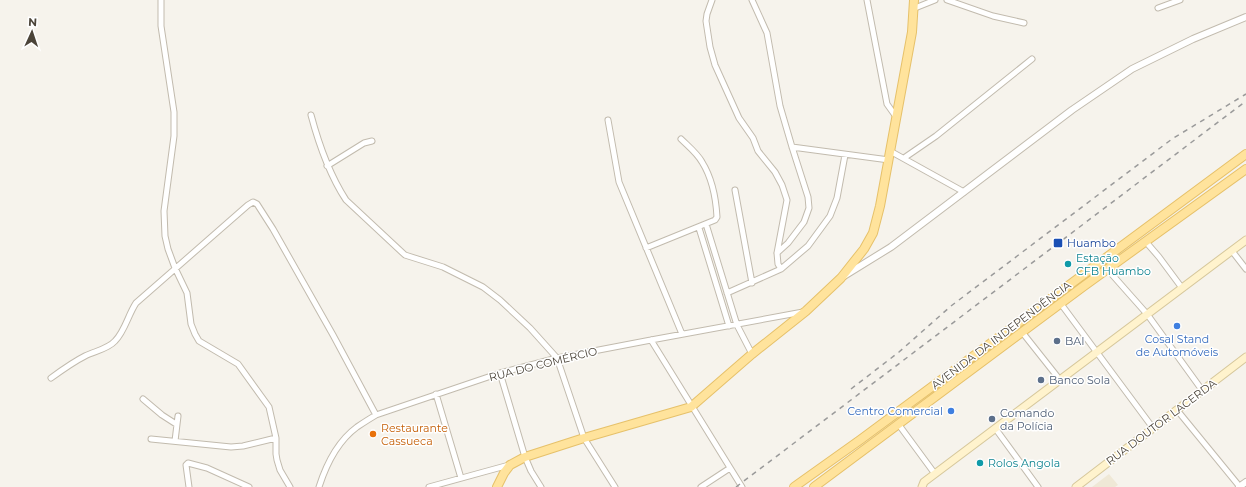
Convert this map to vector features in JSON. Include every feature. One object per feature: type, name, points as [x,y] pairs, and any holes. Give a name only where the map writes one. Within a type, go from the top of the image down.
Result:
[{"type":"main road","points":[[497,487],[510,465],[525,457],[691,407],[752,354],[806,311],[841,278],[864,249],[873,233],[880,206],[897,118],[912,32],[914,4]]},
{"type":"main road","name":"AVENIDA DA INDEPENDÊNCIA","points":[[794,487],[951,373],[1246,154]]},
{"type":"main road","name":"AVENIDA DA INDEPENDÊNCIA","points":[[818,485],[1084,286],[1246,169]]},
{"type":"main road","points":[[1182,201],[1189,210]]},
{"type":"main road","points":[[923,484],[1246,240]]},
{"type":"main road","points":[[1078,278],[1084,286]]},
{"type":"main road","name":"RUA DOUTOR LACERDA","points":[[1076,487],[1246,357]]},
{"type":"main road","points":[[951,373],[957,380]]},
{"type":"main road","points":[[822,466],[829,476]]},
{"type":"main road","points":[[814,472],[818,485]]},
{"type":"street","points":[[162,0],[161,26],[174,112],[174,136],[164,211],[168,249],[187,293],[191,324],[195,334],[199,340],[238,364],[269,406],[276,438],[276,454],[280,470],[290,487]]},
{"type":"street","points":[[712,0],[706,21],[710,47],[715,65],[739,118],[753,138],[758,151],[775,172],[782,185],[787,200],[777,253],[778,264],[781,269]]},
{"type":"street","points":[[752,0],[767,33],[780,106],[808,197],[809,208],[804,222],[788,243],[777,253]]},
{"type":"street","points":[[867,0],[887,104],[897,118]]},
{"type":"street","points":[[914,4],[935,0]]},
{"type":"street","points":[[947,0],[993,16],[1024,23]]},
{"type":"street","points":[[1158,8],[1180,0]]},
{"type":"street","points":[[841,278],[891,247],[1072,110],[1132,69],[1193,39],[1246,17]]},
{"type":"street","points":[[904,158],[936,136],[1032,59]]},
{"type":"street","points":[[311,115],[319,145],[327,166],[346,200],[405,256],[443,267],[483,287],[500,300],[530,328],[557,358],[584,438],[615,487]]},
{"type":"street","points":[[608,120],[619,182],[682,334]]},
{"type":"street","points":[[646,248],[698,228],[715,220],[717,217],[709,175],[702,161],[681,139]]},
{"type":"street","points":[[327,166],[360,145],[372,141]]},
{"type":"street","points":[[792,148],[889,160]]},
{"type":"street","points":[[890,151],[964,192]]},
{"type":"street","points":[[727,293],[781,269],[808,246],[830,216],[837,198],[845,155]]},
{"type":"street","points":[[735,190],[752,283]]},
{"type":"street","points":[[51,378],[77,361],[115,342],[121,334],[130,311],[136,303],[248,204],[253,202],[256,204],[273,229],[333,335],[376,416]]},
{"type":"street","points":[[706,224],[737,324],[752,354]]},
{"type":"street","points":[[698,228],[729,326]]},
{"type":"street","points":[[1146,242],[1160,257],[1182,288]]},
{"type":"street","points":[[1232,251],[1246,269]]},
{"type":"street","points":[[1108,270],[1147,314],[1202,390]]},
{"type":"street","points":[[1060,304],[1153,428]]},
{"type":"street","name":"RUA DO COMÉRCIO","points":[[319,487],[333,453],[343,440],[358,426],[376,416],[436,394],[500,373],[557,358],[806,311]]},
{"type":"street","points":[[1022,332],[1060,380]]},
{"type":"street","points":[[650,340],[742,487]]},
{"type":"street","points":[[500,373],[525,457],[531,471],[541,487]]},
{"type":"street","points":[[436,394],[461,478]]},
{"type":"street","points":[[143,399],[162,416],[176,424]]},
{"type":"street","points":[[1177,410],[1240,487],[1246,482]]},
{"type":"street","points":[[174,441],[178,416]]},
{"type":"street","points":[[898,425],[935,474]]},
{"type":"street","points":[[996,428],[1038,487]]},
{"type":"street","points":[[151,439],[231,447],[243,446],[276,438]]},
{"type":"street","points":[[189,487],[186,465],[188,463],[207,468],[249,487]]},
{"type":"street","points":[[429,487],[510,465]]},
{"type":"street","points":[[700,487],[730,468]]},
{"type":"street","points":[[918,487],[923,484]]},
{"type":"shaded area","points":[[1109,474],[1118,485],[1115,487],[1092,487]]},
{"type":"railway","points":[[851,389],[899,352],[951,306],[1172,139],[1246,94]]},
{"type":"railway","points":[[736,487],[1246,101]]},
{"type":"place","name":"Huambo","points":[[1058,243]]},
{"type":"place","name":"Estação CFB Huambo","points":[[1068,264]]},
{"type":"place","name":"Cosal Stand de Automóveis","points":[[1177,326]]},
{"type":"place","name":"BAI","points":[[1057,341]]},
{"type":"place","name":"Banco Sola","points":[[1041,380]]},
{"type":"place","name":"Centro Comercial","points":[[951,411]]},
{"type":"place","name":"Comando da Polícia","points":[[992,419]]},
{"type":"place","name":"Restaurante Cassueca","points":[[373,434]]},
{"type":"place","name":"Rolos Angola","points":[[980,463]]}]
